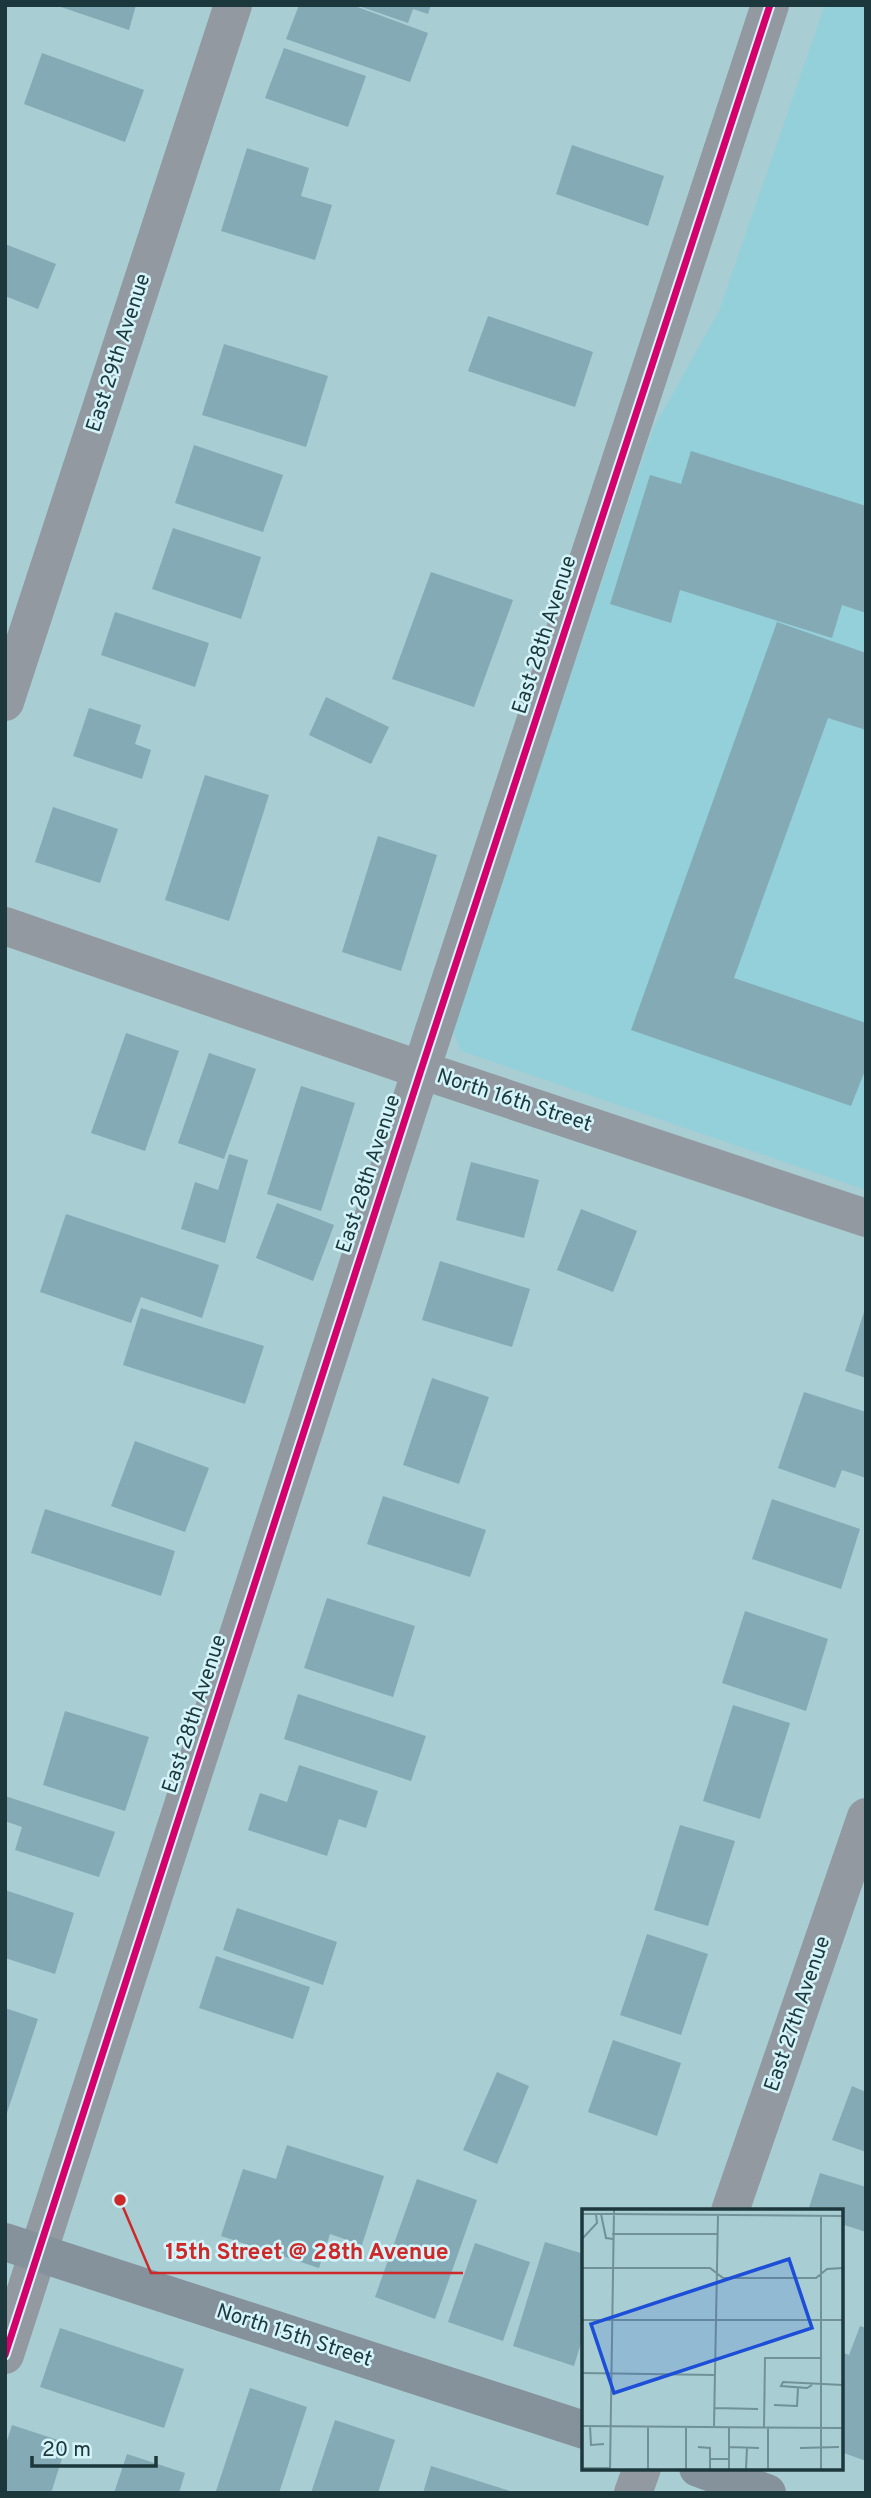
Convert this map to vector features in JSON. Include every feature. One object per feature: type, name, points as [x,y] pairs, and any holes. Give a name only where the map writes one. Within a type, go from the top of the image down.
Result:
[{"type":"main road","name":"North 15th Street","points":[[22,2248],[582,2429]]},
{"type":"main road","points":[[704,2470],[767,2493]]},
{"type":"street","name":"East 29th Avenue","points":[[5,702],[233,5]]},
{"type":"street","name":"East 28th Avenue","points":[[5,2355],[22,2248],[421,1070],[770,5]]},
{"type":"street","name":"North 16th Street","points":[[5,926],[421,1070],[866,1218]]},
{"type":"street","name":"East 27th Avenue","points":[[731,2209],[866,1817]]},
{"type":"street","points":[[633,2493],[641,2470]]},
{"type":"shaded area","points":[[825,5],[866,5],[866,1190],[461,1051],[452,1028],[653,429],[719,311]]},
{"type":"building","points":[[55,5],[136,5],[129,30]]},
{"type":"building","points":[[299,5],[352,5],[428,33],[410,82],[286,39]]},
{"type":"building","points":[[431,5],[428,14],[413,9],[408,23],[359,6]]},
{"type":"building","points":[[284,48],[366,76],[348,127],[265,98]]},
{"type":"building","points":[[42,53],[144,90],[125,142],[24,104]]},
{"type":"building","points":[[572,145],[664,176],[648,226],[556,194]]},
{"type":"building","points":[[247,148],[309,168],[301,196],[332,205],[315,260],[221,231]]},
{"type":"building","points":[[5,244],[56,264],[38,309],[5,296]]},
{"type":"building","points":[[488,316],[593,352],[575,407],[468,371]]},
{"type":"building","points":[[224,344],[328,376],[306,447],[202,415]]},
{"type":"building","points":[[194,445],[283,475],[263,532],[175,503]]},
{"type":"building","points":[[691,451],[866,506],[866,613],[842,605],[832,638],[680,590],[671,623],[610,604],[650,475],[681,484]]},
{"type":"building","points":[[173,528],[261,557],[241,619],[152,589]]},
{"type":"building","points":[[431,572],[513,600],[474,707],[392,679]]},
{"type":"building","points":[[115,612],[209,643],[195,687],[101,655]]},
{"type":"building","points":[[777,622],[866,653],[866,730],[828,718],[734,978],[866,1023],[866,1068],[851,1106],[631,1030]]},
{"type":"building","points":[[326,697],[389,727],[371,764],[309,735]]},
{"type":"building","points":[[89,708],[141,725],[135,744],[151,750],[142,779],[73,756]]},
{"type":"building","points":[[205,775],[269,795],[229,921],[165,900]]},
{"type":"building","points":[[53,807],[118,829],[100,883],[35,862]]},
{"type":"building","points":[[378,836],[437,855],[401,971],[342,952]]},
{"type":"building","points":[[126,1033],[179,1051],[145,1151],[91,1133]]},
{"type":"building","points":[[209,1053],[256,1069],[224,1159],[178,1143]]},
{"type":"building","points":[[301,1086],[355,1103],[321,1211],[267,1194]]},
{"type":"building","points":[[229,1154],[248,1160],[225,1243],[181,1229],[195,1182],[218,1190]]},
{"type":"building","points":[[471,1162],[539,1180],[524,1238],[456,1220]]},
{"type":"building","points":[[277,1203],[334,1225],[313,1281],[256,1258]]},
{"type":"building","points":[[581,1209],[637,1231],[613,1292],[557,1270]]},
{"type":"building","points":[[66,1214],[219,1265],[202,1318],[141,1297],[131,1323],[40,1292]]},
{"type":"building","points":[[440,1261],[530,1289],[512,1347],[422,1320]]},
{"type":"building","points":[[141,1308],[264,1346],[245,1404],[123,1365]]},
{"type":"building","points":[[866,1309],[866,1378],[845,1371]]},
{"type":"building","points":[[432,1378],[489,1397],[459,1484],[403,1465]]},
{"type":"building","points":[[804,1392],[866,1412],[866,1478],[842,1470],[835,1488],[778,1468]]},
{"type":"building","points":[[135,1441],[209,1468],[185,1532],[111,1506]]},
{"type":"building","points":[[383,1496],[486,1530],[470,1577],[367,1544]]},
{"type":"building","points":[[772,1499],[860,1529],[841,1589],[752,1559]]},
{"type":"building","points":[[45,1509],[175,1551],[161,1596],[31,1553]]},
{"type":"building","points":[[327,1598],[415,1626],[393,1697],[304,1668]]},
{"type":"building","points":[[745,1611],[828,1639],[806,1711],[722,1683]]},
{"type":"building","points":[[298,1694],[426,1736],[411,1781],[284,1739]]},
{"type":"building","points":[[733,1705],[790,1723],[760,1819],[703,1801]]},
{"type":"building","points":[[65,1711],[149,1737],[125,1811],[43,1785]]},
{"type":"building","points":[[299,1765],[378,1791],[366,1828],[339,1819],[327,1856],[248,1830],[260,1793],[287,1802]]},
{"type":"building","points":[[5,1796],[115,1832],[99,1877],[15,1850],[22,1827],[5,1821]]},
{"type":"building","points":[[680,1825],[735,1841],[708,1926],[654,1910]]},
{"type":"building","points":[[5,1890],[74,1913],[55,1974],[5,1958]]},
{"type":"building","points":[[237,1908],[337,1942],[323,1985],[223,1950]]},
{"type":"building","points":[[647,1934],[708,1954],[681,2035],[620,2015]]},
{"type":"building","points":[[216,1956],[310,1987],[293,2039],[199,2008]]},
{"type":"building","points":[[5,2008],[38,2019],[6,2116],[5,2116]]},
{"type":"building","points":[[613,2040],[681,2063],[657,2136],[588,2112]]},
{"type":"building","points":[[497,2072],[529,2086],[497,2164],[463,2150]]},
{"type":"building","points":[[852,2086],[866,2092],[866,2152],[832,2140]]},
{"type":"building","points":[[287,2145],[384,2176],[362,2245],[330,2234],[319,2268],[221,2236],[243,2169],[276,2179]]},
{"type":"building","points":[[820,2173],[866,2187],[866,2232],[843,2225],[843,2209],[809,2209]]},
{"type":"building","points":[[417,2179],[477,2200],[435,2319],[375,2297]]},
{"type":"building","points":[[545,2242],[582,2253],[582,2340],[574,2366],[513,2346]]},
{"type":"building","points":[[475,2243],[530,2262],[503,2341],[448,2322]]},
{"type":"building","points":[[860,2326],[866,2328],[866,2461],[843,2453],[843,2353],[849,2355]]},
{"type":"building","points":[[60,2328],[184,2369],[164,2428],[40,2387]]},
{"type":"building","points":[[250,2388],[307,2407],[279,2493],[220,2493],[216,2491]]},
{"type":"building","points":[[335,2420],[395,2440],[378,2493],[311,2493]]},
{"type":"building","points":[[12,2425],[67,2443],[51,2493],[5,2493],[5,2447]]},
{"type":"building","points":[[127,2454],[185,2473],[179,2493],[114,2493]]},
{"type":"building","points":[[431,2466],[513,2492],[513,2493],[423,2493]]},
{"type":"cycle path","points":[[5,2355],[421,1070],[770,5]]},
{"type":"place","name":"15th Street @ 28th Avenue","points":[[120,2200]]}]
